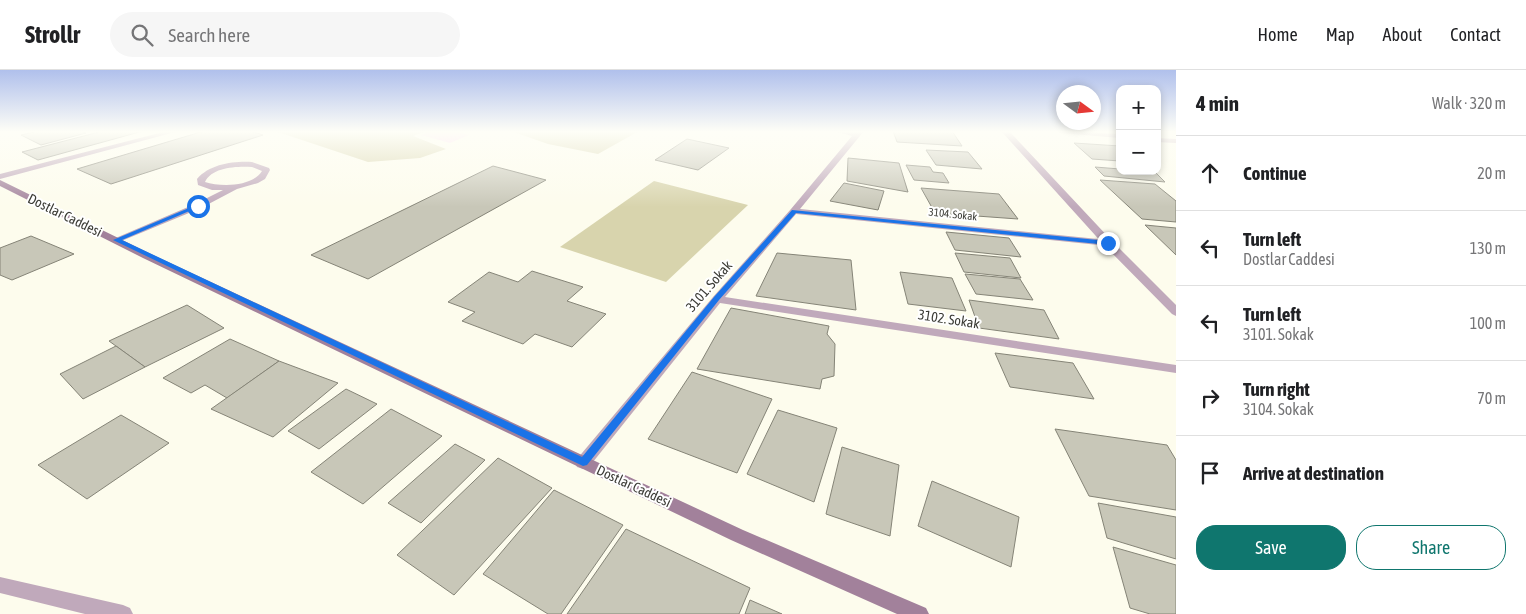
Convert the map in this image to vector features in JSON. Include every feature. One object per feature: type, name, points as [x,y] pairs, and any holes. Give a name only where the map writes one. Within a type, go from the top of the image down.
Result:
[{"type":"main road","name":"Dostlar Caddesi","points":[[0,183],[736,535],[919,614]]},
{"type":"street","points":[[0,176],[76,156]]},
{"type":"street","name":"3101. Sokak","points":[[583,463],[717,299],[839,156]]},
{"type":"street","points":[[1028,156],[1108,243],[1176,312]]},
{"type":"street","points":[[116,240],[198,206],[234,187],[255,181],[262,177],[266,170],[257,165],[234,165],[211,171],[201,179],[201,183],[205,186],[234,187]]},
{"type":"street","name":"3104. Sokak","points":[[794,211],[1108,243]]},
{"type":"street","name":"3102. Sokak","points":[[717,299],[1176,369]]},
{"type":"street","points":[[0,585],[123,614]]},
{"type":"shaded area","points":[[351,156],[425,156],[420,158],[368,162]]},
{"type":"shaded area","points":[[654,181],[748,205],[666,282],[560,247]]},
{"type":"building","points":[[31,156],[51,156],[38,160]]},
{"type":"building","points":[[119,156],[197,156],[111,184],[77,169]]},
{"type":"building","points":[[661,156],[717,156],[698,170],[655,160]]},
{"type":"building","points":[[930,156],[972,156],[982,169],[936,165]]},
{"type":"building","points":[[1089,156],[1116,156],[1116,161],[1092,159]]},
{"type":"building","points":[[848,158],[899,163],[908,192],[847,181]]},
{"type":"building","points":[[906,165],[930,167],[933,172],[943,173],[949,183],[914,180]]},
{"type":"building","points":[[493,166],[546,180],[368,279],[311,255]]},
{"type":"building","points":[[1095,167],[1116,169],[1116,175],[1158,175],[1165,182],[1104,176]]},
{"type":"building","points":[[1100,180],[1155,184],[1176,201],[1176,222],[1142,219]]},
{"type":"building","points":[[844,183],[884,191],[878,210],[830,201]]},
{"type":"building","points":[[921,188],[999,194],[1018,219],[935,213]]},
{"type":"building","points":[[1145,225],[1176,228],[1176,255]]},
{"type":"building","points":[[946,232],[1009,238],[1021,257],[955,250]]},
{"type":"building","points":[[31,236],[74,254],[12,280],[0,275],[0,248]]},
{"type":"building","points":[[777,253],[851,260],[856,310],[756,296]]},
{"type":"building","points":[[955,253],[1010,258],[1021,278],[964,272]]},
{"type":"building","points":[[532,271],[583,287],[567,301],[606,314],[572,347],[535,334],[523,344],[462,321],[475,312],[448,302],[489,272],[518,282]]},
{"type":"building","points":[[900,272],[952,278],[966,311],[908,304]]},
{"type":"building","points":[[965,274],[1020,279],[1033,300],[976,294]]},
{"type":"building","points":[[969,300],[1044,310],[1059,339],[979,328]]},
{"type":"building","points":[[187,305],[224,328],[145,367],[109,341]]},
{"type":"building","points":[[731,308],[829,326],[827,334],[835,344],[834,376],[822,379],[820,389],[697,369]]},
{"type":"building","points":[[230,339],[279,361],[227,398],[205,385],[191,393],[163,378]]},
{"type":"building","points":[[116,346],[145,367],[83,399],[60,374]]},
{"type":"building","points":[[995,353],[1073,363],[1094,399],[1010,387]]},
{"type":"building","points":[[279,361],[338,383],[273,437],[211,409]]},
{"type":"building","points":[[692,372],[772,399],[737,473],[648,439]]},
{"type":"building","points":[[346,389],[377,404],[319,449],[288,431]]},
{"type":"building","points":[[391,409],[442,436],[363,504],[311,472]]},
{"type":"building","points":[[778,410],[837,428],[814,502],[747,474]]},
{"type":"building","points":[[121,415],[169,443],[87,499],[38,465]]},
{"type":"building","points":[[1055,429],[1167,445],[1176,460],[1176,510],[1089,496]]},
{"type":"building","points":[[455,444],[485,460],[421,523],[388,503]]},
{"type":"building","points":[[842,447],[899,465],[890,536],[826,514]]},
{"type":"building","points":[[498,458],[552,488],[454,595],[397,555]]},
{"type":"building","points":[[932,481],[1019,517],[1011,567],[918,526]]},
{"type":"building","points":[[554,490],[623,525],[561,614],[548,614],[483,574]]},
{"type":"building","points":[[1098,503],[1176,517],[1176,559],[1107,538]]},
{"type":"building","points":[[626,529],[750,588],[739,614],[567,614]]},
{"type":"building","points":[[1113,547],[1176,565],[1176,614],[1150,614],[1130,608]]},
{"type":"building","points":[[750,600],[782,614],[745,614]]},
{"type":"route","points":[[198,206],[116,240],[583,463],[717,299],[794,211],[1108,243]]}]
